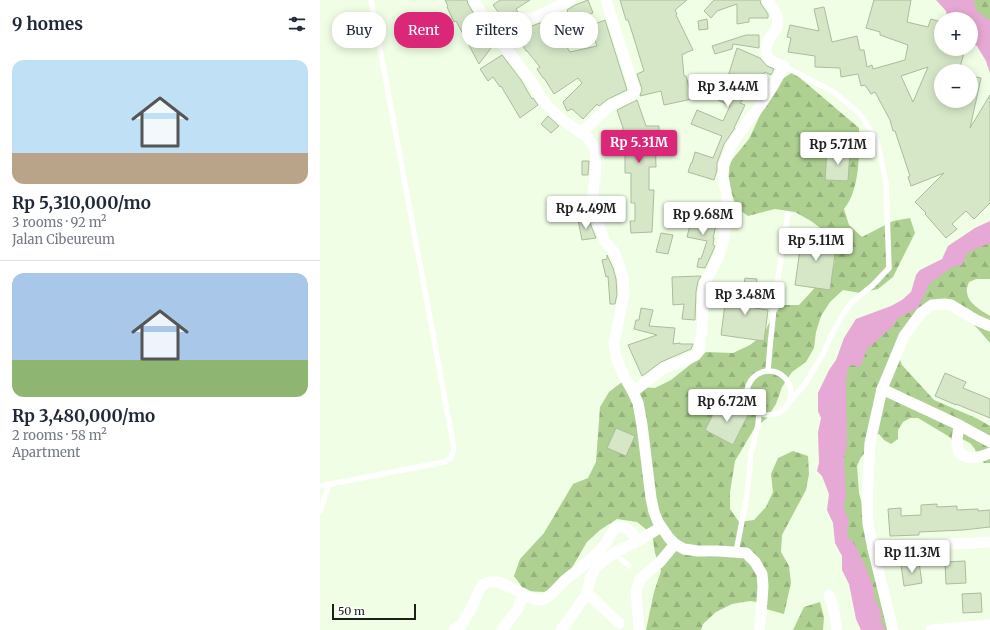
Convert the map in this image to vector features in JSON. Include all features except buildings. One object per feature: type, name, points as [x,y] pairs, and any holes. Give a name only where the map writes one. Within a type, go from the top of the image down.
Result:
[{"type":"street","points":[[474,0],[481,12]]},
{"type":"street","points":[[532,18],[570,0]]},
{"type":"street","points":[[581,132],[611,105],[631,96],[635,91],[606,0]]},
{"type":"street","points":[[633,392],[664,368],[690,358],[696,355],[699,351],[702,331],[702,292],[719,256],[724,238],[727,197],[723,177],[724,165],[731,146],[762,103],[784,66],[772,61],[767,56],[767,42],[777,28],[778,21],[771,5],[767,0]]},
{"type":"street","points":[[506,48],[531,81],[545,103],[560,118],[588,138],[595,149],[596,169],[592,202],[594,214],[605,241],[614,252],[623,278],[624,294],[614,343],[616,357],[638,403],[654,512],[669,538],[675,544],[684,549],[690,551],[746,553],[756,562],[762,574],[763,597],[759,630]]},
{"type":"street","points":[[893,630],[873,549],[868,524],[867,504],[870,443],[882,389],[904,336],[921,313],[932,305],[952,305],[976,320],[990,326]]},
{"type":"street","points":[[882,389],[959,425],[990,442]]},
{"type":"street","points":[[959,425],[957,441],[958,450],[962,456],[974,458],[990,453]]},
{"type":"street","points":[[454,630],[461,625],[470,612],[483,584],[499,582],[536,600],[541,600],[546,598],[565,580],[597,554],[607,542],[615,528],[622,527],[634,535],[638,541]]},
{"type":"street","points":[[561,630],[587,593],[590,579],[596,568],[614,553],[662,527]]},
{"type":"street","points":[[873,549],[907,545],[990,542]]},
{"type":"street","points":[[639,630],[636,593],[640,579],[660,562],[675,544]]},
{"type":"street","points":[[587,593],[619,623]]},
{"type":"street","points":[[502,630],[517,610],[524,594]]},
{"type":"street","points":[[829,595],[833,606],[837,630]]},
{"type":"street","points":[[931,630],[990,625]]},
{"type":"lane","points":[[320,486],[444,462],[451,458],[454,448],[371,0]]},
{"type":"lane","points":[[784,66],[835,93],[860,114],[877,140],[886,183],[889,268],[873,285],[852,302],[843,314],[823,354],[805,384],[784,409],[779,413],[772,415],[759,413],[749,403],[747,396],[747,388],[750,381],[754,376],[768,370],[781,374],[790,384],[792,391],[788,404]]},
{"type":"lane","points":[[768,370],[770,339],[778,274],[788,214]]},
{"type":"lane","points":[[736,552],[748,496],[751,454],[758,425],[759,413]]},
{"type":"lane","points":[[320,512],[329,484]]},
{"type":"lane","points":[[614,553],[629,566]]},
{"type":"green space","points":[[966,0],[990,0],[990,31],[978,23],[978,12],[969,12]]},
{"type":"green space","points":[[793,72],[859,128],[858,162],[855,187],[844,209],[849,225],[862,237],[893,221],[910,218],[915,233],[893,277],[878,289],[860,293],[843,290],[830,302],[821,316],[816,332],[814,348],[806,362],[792,372],[782,387],[776,404],[767,418],[754,429],[735,461],[730,492],[730,509],[739,522],[754,520],[766,507],[773,492],[771,474],[778,458],[793,451],[808,456],[809,474],[806,490],[782,535],[781,552],[789,566],[791,583],[784,614],[766,609],[763,603],[750,601],[732,604],[716,612],[703,624],[701,630],[646,630],[654,592],[661,571],[655,553],[652,534],[637,522],[617,519],[600,530],[587,542],[567,576],[557,585],[544,592],[525,591],[514,576],[520,559],[544,533],[573,484],[588,478],[596,462],[600,407],[609,392],[622,382],[639,387],[655,388],[671,380],[706,352],[733,353],[750,345],[764,334],[771,319],[782,305],[799,305],[834,267],[835,249],[827,233],[811,221],[795,212],[775,209],[748,216],[737,208],[728,185],[727,166],[749,139],[762,111],[779,81]]},
{"type":"green space","points":[[990,241],[990,279],[976,279],[969,282],[967,290],[968,296],[972,303],[990,316],[990,343],[966,318],[944,304],[936,305],[917,322],[899,357],[902,365],[934,400],[976,418],[990,426],[990,463],[984,463],[977,457],[975,449],[970,443],[962,439],[954,441],[918,418],[910,418],[903,422],[898,430],[898,439],[891,444],[884,440],[879,434],[875,436],[872,445],[861,457],[857,466],[859,493],[896,630],[881,630],[840,529],[844,369],[858,356],[923,285],[972,247]]},
{"type":"green space","points":[[820,602],[824,617],[823,630],[793,630],[804,607]]},
{"type":"shaded area","points":[[936,0],[974,0],[976,10],[990,21],[990,73],[986,61],[978,48],[978,12],[946,11]]},
{"type":"shaded area","points":[[990,221],[990,243],[968,252],[962,265],[954,266],[930,283],[918,308],[898,318],[893,326],[867,349],[860,367],[852,365],[848,367],[846,382],[847,445],[844,458],[846,495],[844,508],[849,521],[847,532],[848,537],[855,545],[866,568],[873,586],[875,600],[881,612],[881,622],[886,630],[861,630],[856,619],[849,584],[842,570],[842,556],[835,543],[833,523],[827,510],[829,494],[822,476],[817,471],[819,463],[818,432],[821,418],[818,411],[818,393],[829,370],[836,360],[844,338],[856,319],[891,306],[902,300],[911,292],[916,275],[920,270],[942,259],[948,246],[975,228]]}]
